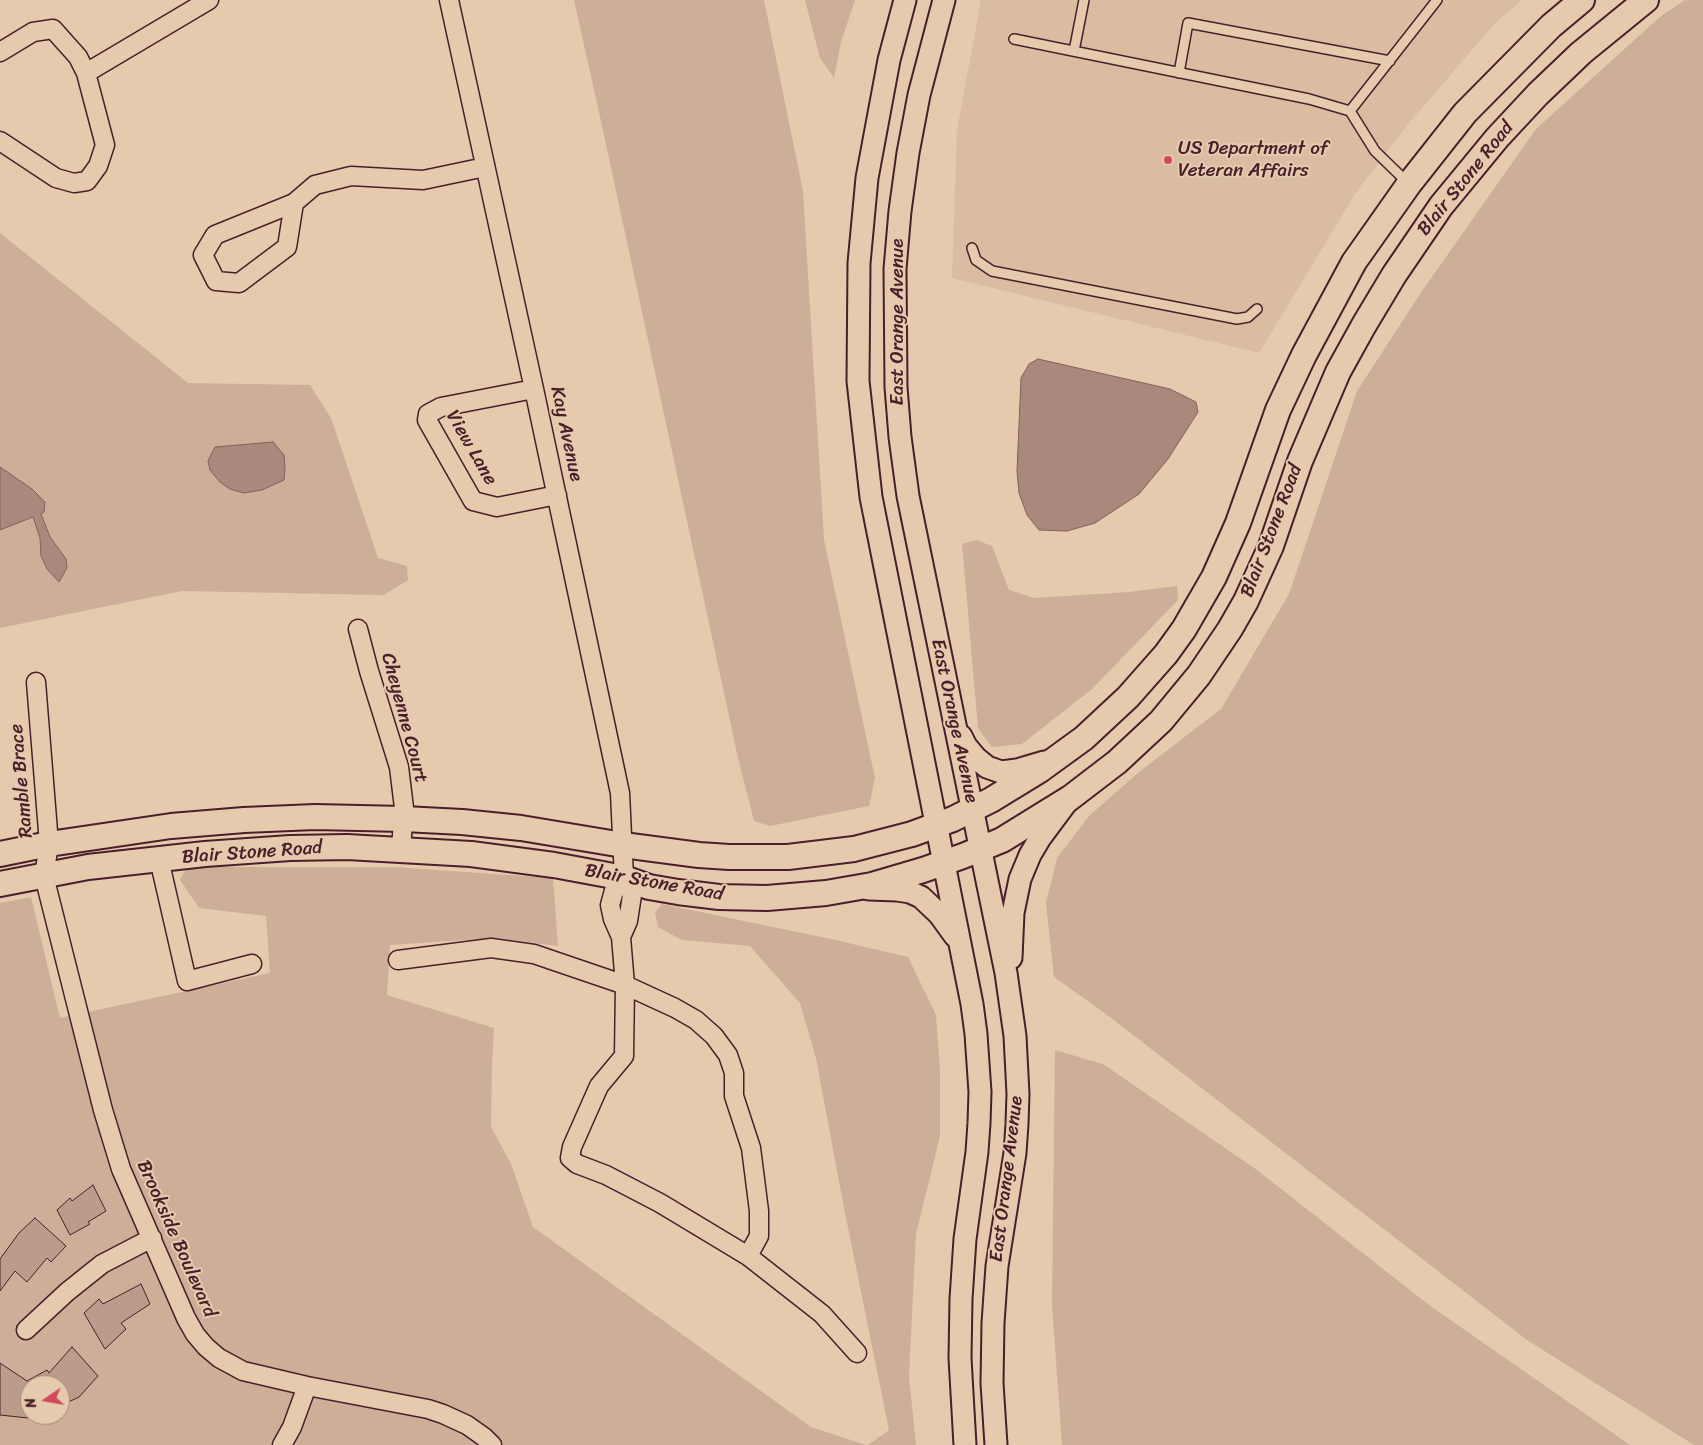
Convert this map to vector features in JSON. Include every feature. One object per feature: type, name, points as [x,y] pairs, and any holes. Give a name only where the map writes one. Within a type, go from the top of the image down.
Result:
[{"type":"main road","name":"Blair Stone Road","points":[[0,854],[49,844],[207,822],[296,818],[404,818],[521,828],[623,845],[719,857],[788,857],[854,849],[905,836],[936,826],[1018,785],[1063,754],[1106,718],[1128,697],[1166,654],[1199,603],[1226,551],[1276,417],[1304,355],[1354,262],[1409,184],[1465,113],[1551,26],[1582,0]]},
{"type":"main road","name":"Blair Stone Road","points":[[0,884],[88,867],[205,854],[290,848],[401,849],[471,854],[527,861],[624,878],[649,887],[668,890],[737,898],[798,896],[847,890],[894,879],[980,850],[1021,829],[1070,798],[1118,762],[1160,721],[1199,675],[1230,629],[1246,600],[1271,546],[1300,461],[1338,372],[1394,274],[1441,206],[1484,153],[1538,94],[1582,53],[1646,0]]},
{"type":"main road","points":[[1409,184],[1441,206]]},
{"type":"street","points":[[86,73],[209,0]]},
{"type":"street","name":"Kay Avenue","points":[[449,0],[620,793],[624,878],[632,895],[628,921],[621,937],[625,985]]},
{"type":"street","name":"East Orange Avenue","points":[[905,0],[889,60],[866,187],[859,264],[858,381],[870,497],[972,1004],[977,1044],[980,1092],[977,1152],[965,1239],[961,1299],[960,1358],[965,1445]]},
{"type":"street","name":"East Orange Avenue","points":[[944,0],[919,95],[900,211],[896,269],[896,387],[908,496],[1012,1009],[1018,1094],[1015,1153],[997,1266],[993,1324],[992,1382],[996,1445]]},
{"type":"street","points":[[0,52],[33,32],[53,29],[78,57],[86,73],[105,145],[98,166],[87,180],[74,183],[56,178],[0,141]]},
{"type":"street","points":[[294,203],[287,247],[239,284],[216,281],[203,255],[215,235],[294,203],[315,185],[351,176],[423,180],[485,167]]},
{"type":"street","name":"View Lane","points":[[534,389],[441,407],[428,414],[426,420],[474,501],[497,507],[557,495]]},
{"type":"street","name":"Cheyenne Court","points":[[358,628],[369,671],[399,767],[404,797],[401,849]]},
{"type":"street","name":"Ramble Brace","points":[[36,682],[49,844],[44,876]]},
{"type":"street","points":[[955,724],[966,746],[976,758],[987,766],[1001,772],[1035,766],[1063,754]]},
{"type":"street","points":[[1012,1009],[1013,913],[1020,879],[1030,855],[1040,838],[1070,798]]},
{"type":"street","points":[[159,859],[187,981],[252,964]]},
{"type":"street","name":"Brookside Boulevard","points":[[44,876],[103,1110],[122,1169],[186,1318],[195,1334],[219,1358],[243,1371],[307,1386],[428,1409],[467,1425],[492,1445]]},
{"type":"street","points":[[847,890],[884,889],[910,892],[930,904],[950,928],[960,945]]},
{"type":"street","points":[[398,960],[491,948],[534,954],[625,985],[696,1020],[714,1036],[728,1055],[734,1073],[734,1096],[751,1148],[759,1211],[759,1236],[748,1256]]},
{"type":"street","points":[[625,985],[624,1056],[599,1086],[572,1147],[570,1158],[577,1164],[606,1175],[660,1203],[748,1256],[822,1314],[857,1353]]},
{"type":"street","points":[[26,1330],[67,1292],[102,1264],[152,1238]]},
{"type":"street","points":[[282,1445],[292,1427],[307,1386]]},
{"type":"lane","points":[[1074,51],[1084,0]]},
{"type":"lane","points":[[1350,112],[1437,0]]},
{"type":"lane","points":[[1179,73],[1188,22],[1390,61]]},
{"type":"lane","points":[[1014,39],[1309,99],[1350,112],[1376,151],[1409,184]]},
{"type":"lane","points":[[972,248],[976,260],[992,271],[1238,319],[1248,317],[1256,310]]},
{"type":"shaded area","points":[[574,0],[764,0],[803,191],[824,540],[875,778],[869,806],[770,826],[754,821],[738,758]]},
{"type":"shaded area","points":[[805,0],[855,0],[841,42],[834,78],[820,58]]},
{"type":"shaded area","name":"US Department of Veteran Affairs","points":[[981,0],[1522,0],[1496,22],[1409,123],[1357,191],[1259,353],[952,278],[957,130]]},
{"type":"shaded area","points":[[1685,0],[1703,0],[1703,1445],[1694,1445],[1527,1340],[1106,1014],[1054,977],[1046,903],[1057,858],[1089,816],[1139,772],[1221,709],[1289,594],[1357,391],[1422,291],[1536,129],[1661,16]]},
{"type":"shaded area","points":[[0,233],[188,383],[310,385],[331,418],[378,558],[407,566],[408,580],[384,595],[182,591],[0,628]]},
{"type":"shaded area","points":[[1038,359],[1170,389],[1196,402],[1198,412],[1168,459],[1139,494],[1095,523],[1067,531],[1039,530],[1027,515],[1019,493],[1017,471],[1021,378],[1029,364]]},
{"type":"shaded area","points":[[273,442],[284,455],[284,480],[262,490],[244,493],[230,489],[220,482],[210,470],[208,461],[215,447]]},
{"type":"shaded area","points":[[0,467],[32,489],[45,502],[44,512],[41,514],[50,537],[66,559],[67,568],[59,582],[47,569],[41,556],[40,538],[33,517],[0,530]]},
{"type":"shaded area","points":[[976,540],[992,546],[1009,590],[1034,598],[1129,592],[1177,586],[1178,600],[1092,689],[1022,744],[992,747],[978,728],[962,544]]},
{"type":"shaded area","points":[[187,867],[393,867],[553,878],[558,946],[494,938],[390,945],[387,995],[494,1028],[491,1127],[511,1164],[533,1227],[811,1427],[866,1445],[0,1445],[0,903],[31,897],[60,1018],[270,973],[266,916],[199,908],[180,880]]},
{"type":"shaded area","points":[[662,904],[908,957],[936,1015],[940,1071],[940,1136],[916,1234],[909,1376],[916,1445],[868,1445],[889,1430],[816,1058],[800,1003],[750,946],[682,940],[658,927],[655,912]]},
{"type":"shaded area","points":[[1055,1050],[1103,1064],[1257,1170],[1429,1305],[1630,1445],[1062,1445],[1052,1304]]},
{"type":"building","points":[[93,1185],[106,1211],[88,1222],[90,1224],[70,1235],[57,1210],[70,1198],[72,1201]]},
{"type":"building","points":[[35,1218],[66,1246],[51,1262],[47,1258],[27,1282],[15,1271],[0,1291],[0,1259],[19,1233]]},
{"type":"building","points":[[141,1284],[150,1304],[121,1323],[126,1329],[105,1349],[84,1313],[99,1299],[103,1304]]},
{"type":"building","points":[[72,1347],[98,1376],[79,1397],[70,1401],[70,1375],[38,1375],[47,1370],[49,1373]]},
{"type":"building","points":[[0,1363],[20,1376],[20,1417],[0,1415]]},
{"type":"place","name":"US Department of Veteran Affairs","points":[[1168,160]]}]
